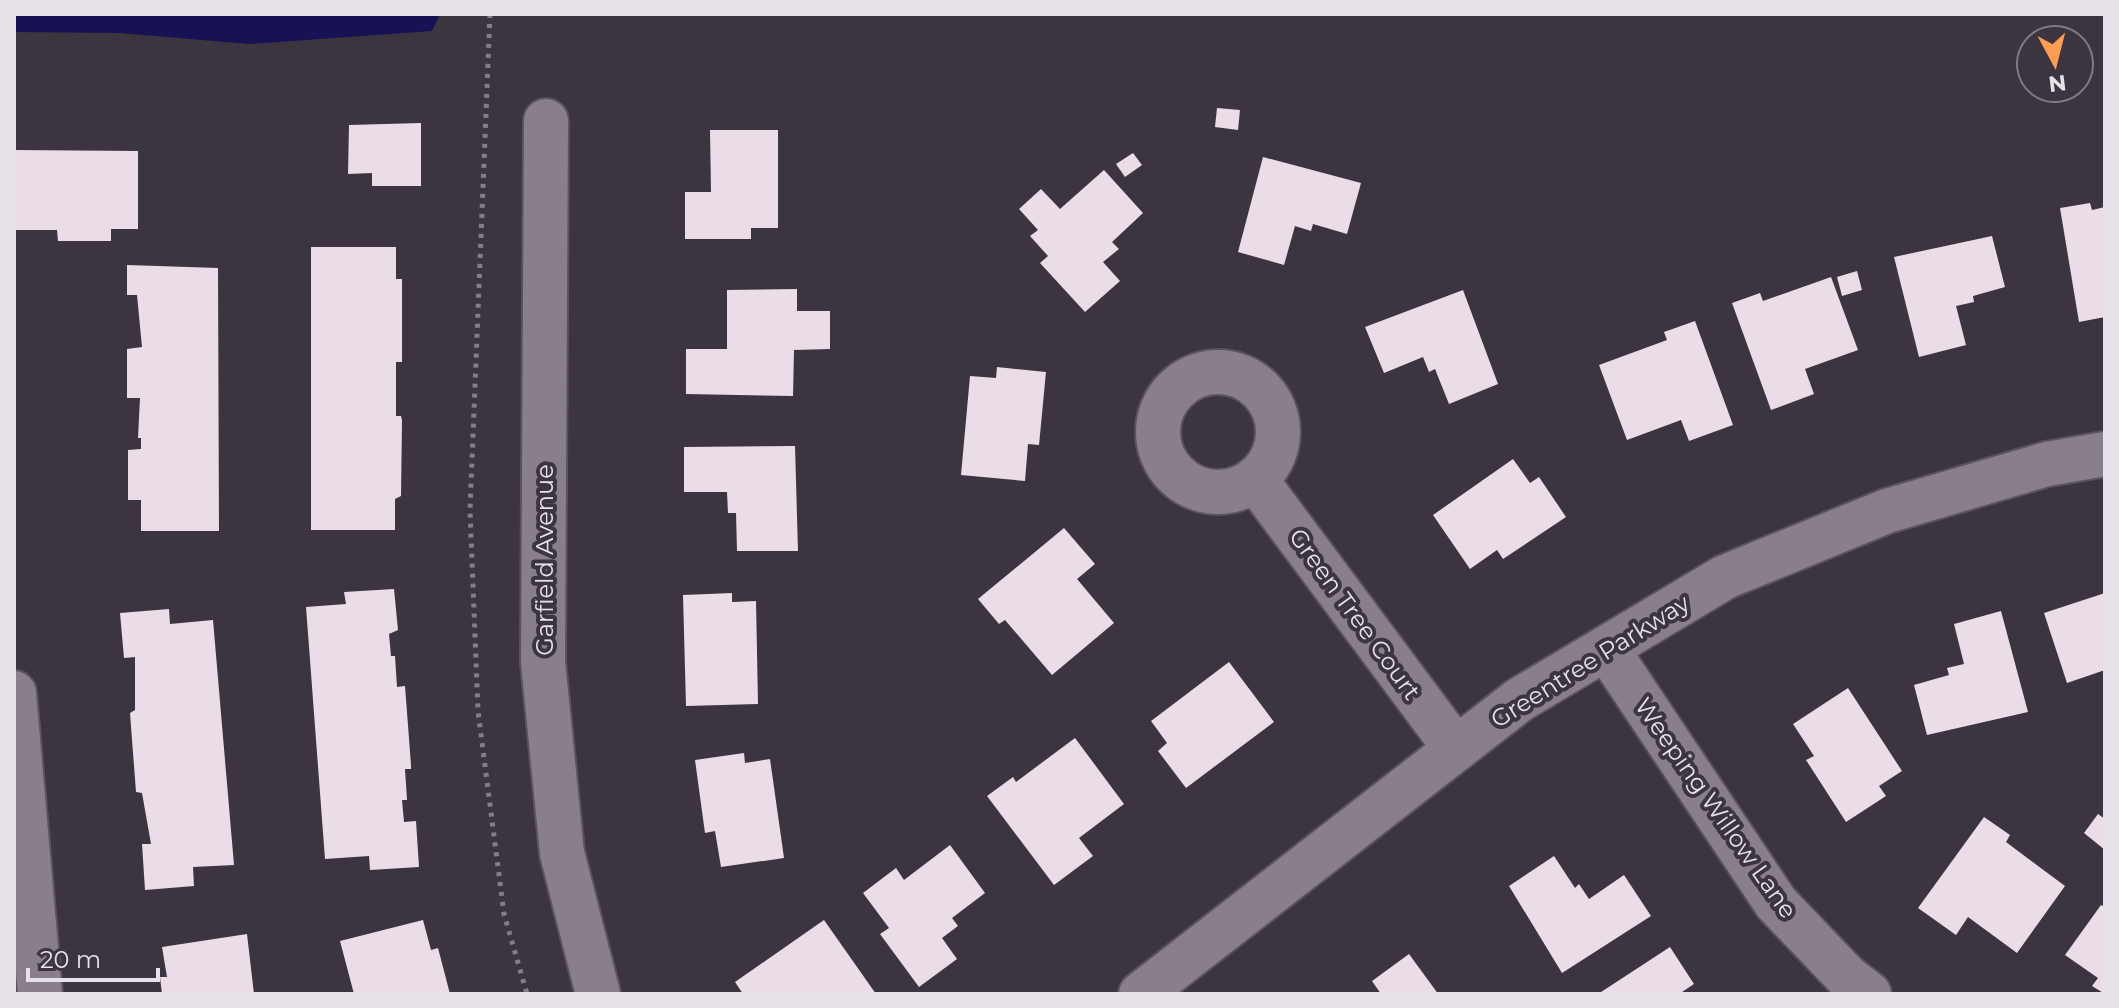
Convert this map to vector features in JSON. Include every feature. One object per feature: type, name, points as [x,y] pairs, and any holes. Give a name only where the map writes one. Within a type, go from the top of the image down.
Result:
[{"type":"street","name":"Garfield Avenue","points":[[546,121],[543,662],[562,853],[598,994]]},
{"type":"street","name":"Greentree Parkway","points":[[1155,990],[1519,700],[1725,577],[1887,511],[2047,464],[2105,454]]},
{"type":"street","name":"Green Tree Court","points":[[1255,479],[1456,749]]},
{"type":"street","name":"Weeping Willow Lane","points":[[1606,648],[1776,903],[1847,977],[1869,994]]},
{"type":"street","points":[[14,693],[40,994]]},
{"type":"path","points":[[490,14],[470,510],[478,711],[504,914],[527,994]]},
{"type":"shaded area","points":[[14,14],[440,14],[432,31],[249,44],[119,33],[14,32]]},
{"type":"building","points":[[1217,108],[1240,110],[1238,130],[1215,127]]},
{"type":"building","points":[[421,123],[421,186],[372,186],[372,173],[348,174],[349,125]]},
{"type":"building","points":[[710,130],[778,130],[778,228],[751,228],[751,239],[685,239],[685,192],[711,192]]},
{"type":"building","points":[[14,150],[138,151],[138,229],[111,229],[111,241],[58,241],[57,230],[14,230]]},
{"type":"building","points":[[1133,153],[1142,165],[1125,177],[1116,164]]},
{"type":"building","points":[[1263,157],[1361,183],[1347,234],[1313,224],[1311,231],[1295,226],[1284,265],[1238,252]]},
{"type":"building","points":[[1104,170],[1143,213],[1112,242],[1119,249],[1103,262],[1120,281],[1085,312],[1040,263],[1048,256],[1030,236],[1038,230],[1019,209],[1041,189],[1060,209]]},
{"type":"building","points":[[2090,203],[2092,210],[2105,207],[2105,317],[2079,322],[2060,208]]},
{"type":"building","points":[[1992,236],[2005,287],[1973,296],[1974,302],[1956,306],[1966,345],[1919,357],[1894,257]]},
{"type":"building","points":[[311,247],[396,247],[396,279],[402,279],[402,362],[396,362],[396,416],[401,416],[402,420],[401,496],[395,499],[395,530],[311,530]]},
{"type":"building","points":[[127,265],[218,268],[219,531],[141,531],[141,500],[128,500],[128,450],[141,449],[141,438],[138,438],[140,398],[127,398],[127,349],[142,347],[137,295],[127,295]]},
{"type":"building","points":[[1857,271],[1862,290],[1842,296],[1837,277]]},
{"type":"building","points":[[1831,277],[1858,350],[1805,369],[1814,394],[1771,410],[1732,303],[1760,293],[1763,301]]},
{"type":"building","points":[[797,289],[797,311],[830,311],[830,349],[794,350],[793,396],[686,394],[686,349],[727,349],[727,290]]},
{"type":"building","points":[[1463,290],[1498,384],[1449,404],[1435,369],[1429,372],[1423,357],[1384,373],[1365,327]]},
{"type":"building","points":[[1695,321],[1733,425],[1689,441],[1681,420],[1627,440],[1599,365],[1667,340],[1664,332]]},
{"type":"building","points":[[997,367],[1046,372],[1039,445],[1028,444],[1025,481],[961,475],[970,376],[996,378]]},
{"type":"building","points":[[795,446],[798,551],[737,551],[736,513],[728,513],[727,492],[684,492],[684,447]]},
{"type":"building","points":[[1513,459],[1530,483],[1539,477],[1566,517],[1503,559],[1497,550],[1470,569],[1433,515]]},
{"type":"building","points":[[1064,528],[1095,564],[1077,579],[1114,623],[1052,675],[1005,620],[999,624],[978,599]]},
{"type":"building","points":[[394,589],[398,630],[389,634],[391,656],[395,656],[397,687],[405,686],[411,765],[411,769],[405,769],[407,800],[402,800],[404,822],[416,821],[419,867],[370,870],[369,856],[325,859],[306,607],[346,604],[344,592]]},
{"type":"building","points":[[732,593],[732,602],[756,601],[758,704],[686,706],[683,595]]},
{"type":"building","points":[[2105,593],[2105,670],[2067,683],[2044,613]]},
{"type":"building","points":[[169,609],[170,624],[213,620],[234,865],[193,867],[194,886],[145,890],[142,844],[151,844],[142,793],[136,792],[130,713],[135,710],[135,657],[124,658],[120,613]]},
{"type":"building","points":[[2001,611],[2028,712],[1927,735],[1914,685],[1949,675],[1947,668],[1964,664],[1954,624]]},
{"type":"building","points":[[1229,662],[1274,722],[1186,788],[1158,751],[1167,743],[1151,721]]},
{"type":"building","points":[[1848,688],[1902,771],[1879,786],[1886,796],[1846,822],[1806,760],[1814,756],[1793,724]]},
{"type":"building","points":[[1075,738],[1124,804],[1079,838],[1093,856],[1054,885],[987,796],[1013,777],[1016,782]]},
{"type":"building","points":[[744,753],[745,763],[770,759],[784,858],[721,867],[715,831],[705,833],[695,760]]},
{"type":"building","points":[[2098,814],[2105,819],[2105,850],[2084,833]]},
{"type":"building","points":[[1984,817],[2010,835],[2006,842],[2065,886],[2017,953],[1968,917],[1956,935],[1918,908]]},
{"type":"building","points":[[950,845],[985,893],[952,918],[958,926],[942,938],[957,959],[919,987],[880,934],[889,928],[863,893],[896,868],[904,880]]},
{"type":"building","points":[[1554,856],[1575,888],[1579,884],[1589,899],[1624,875],[1651,916],[1562,973],[1509,886]]},
{"type":"building","points":[[2101,905],[2105,907],[2105,994],[2092,986],[2098,978],[2065,955]]},
{"type":"building","points":[[423,920],[431,950],[438,948],[450,994],[354,994],[340,941]]},
{"type":"building","points":[[824,920],[876,994],[743,994],[735,982]]},
{"type":"building","points":[[247,934],[254,994],[162,994],[160,977],[167,977],[162,947]]},
{"type":"building","points":[[1670,947],[1694,984],[1679,994],[1598,994]]},
{"type":"building","points":[[1409,954],[1438,994],[1381,994],[1372,981]]}]
